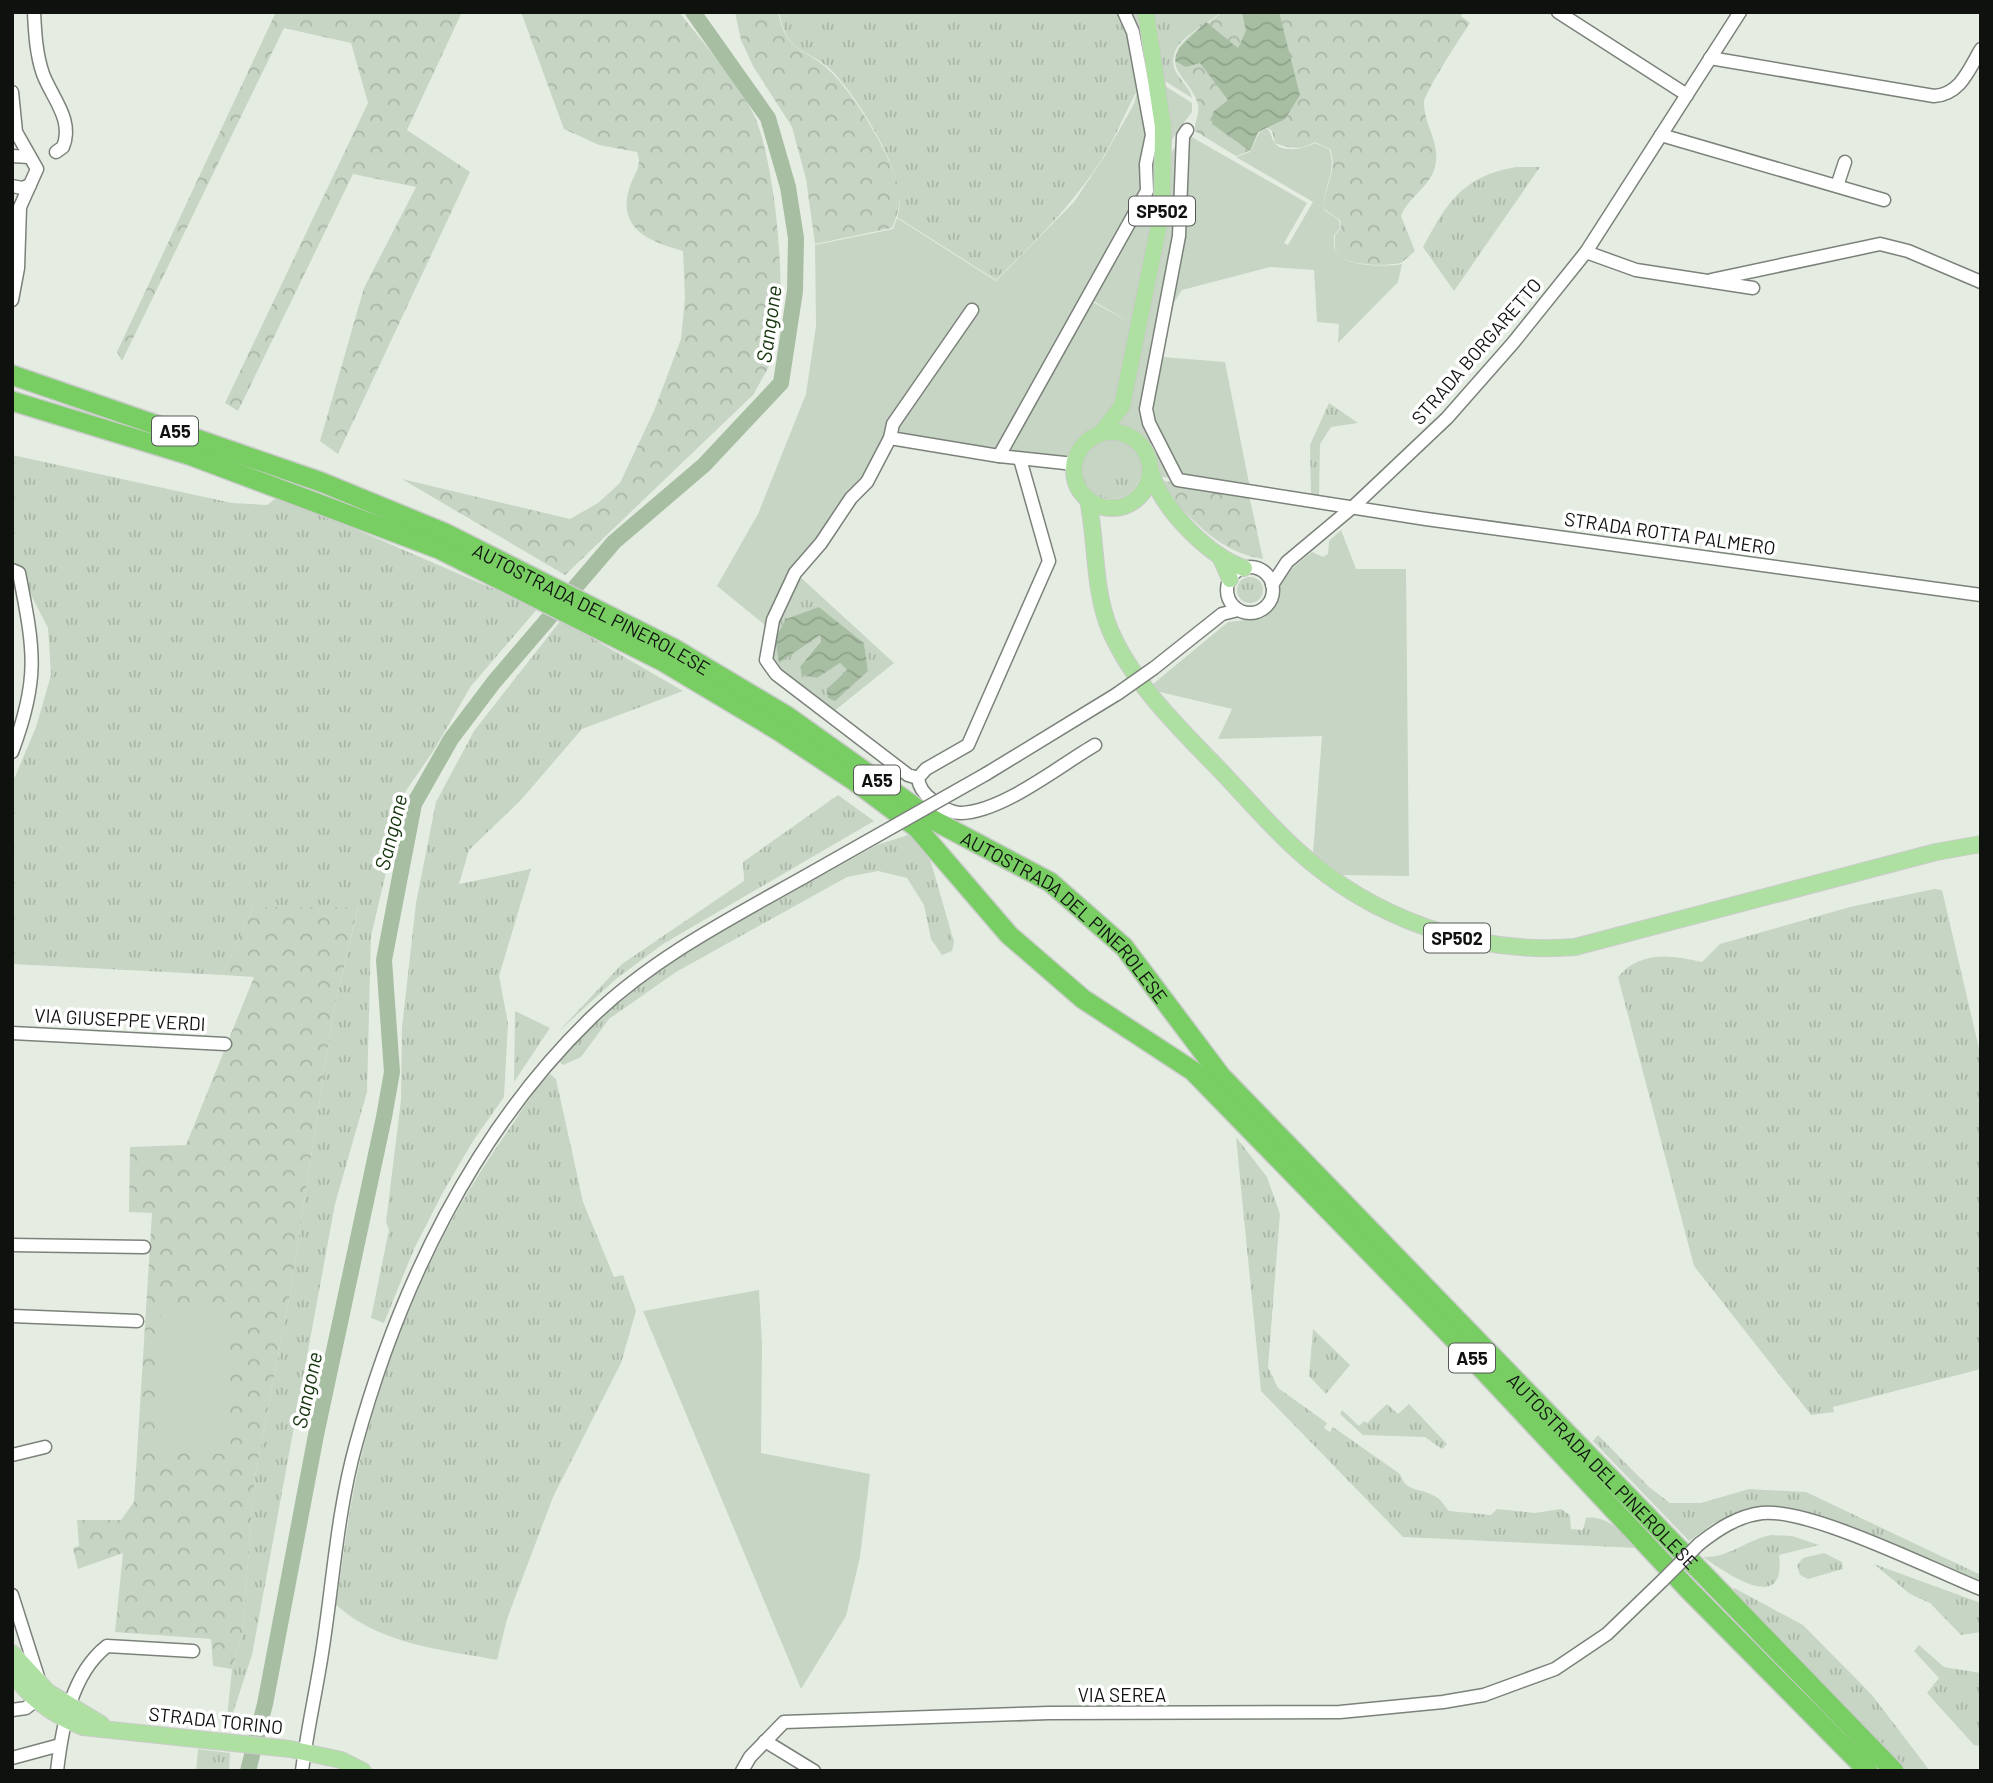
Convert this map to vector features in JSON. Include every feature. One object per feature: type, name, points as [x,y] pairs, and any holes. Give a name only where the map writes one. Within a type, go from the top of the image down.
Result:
[{"type":"highway","name":"AUTOSTRADA DEL PINEROLESE","points":[[12,375],[321,482],[445,533],[668,655],[787,716],[941,825],[1037,873],[1124,947],[1221,1076],[1894,1771]]},
{"type":"highway","name":"AUTOSTRADA DEL PINEROLESE","points":[[12,402],[192,456],[337,508],[439,549],[668,655],[917,828],[1009,935],[1083,999],[1193,1071],[1454,1339],[1688,1588],[1868,1771]]},
{"type":"main road","name":"SP502","points":[[1146,12],[1163,127],[1164,192],[1160,228],[1122,407],[1101,433],[1084,444],[1074,464],[1076,484],[1088,500],[1094,530],[1100,600],[1110,629],[1125,658],[1165,713],[1299,852],[1360,897],[1406,920],[1456,937],[1543,950],[1585,946],[1936,852],[1981,844]]},
{"type":"main road","points":[[1122,407],[1129,431],[1138,442],[1157,489],[1170,509],[1220,556],[1244,568]]},
{"type":"main road","points":[[1101,433],[1117,432],[1138,442]]},
{"type":"main road","points":[[1088,500],[1107,508],[1117,508],[1135,500],[1145,489],[1150,467]]},
{"type":"main road","points":[[1135,500],[1152,502],[1170,509]]},
{"type":"main road","name":"SP502","points":[[1096,568],[1103,529],[1117,508]]},
{"type":"main road","points":[[1220,556],[1230,579]]},
{"type":"main road","name":"STRADA TORINO","points":[[12,1653],[35,1692]]},
{"type":"main road","name":"STRADA TORINO","points":[[12,1672],[67,1714],[97,1730],[303,1752],[341,1760],[363,1771]]},
{"type":"main road","points":[[303,1752],[339,1771]]},
{"type":"street","points":[[34,12],[43,75],[66,129],[63,147],[56,152]]},
{"type":"street","points":[[999,456],[1147,191],[1146,164],[1152,135],[1133,32],[1124,12]]},
{"type":"street","points":[[1558,12],[1687,94]]},
{"type":"street","name":"STRADA BORGARETTO","points":[[1272,584],[1287,562],[1354,506],[1447,418],[1513,343],[1586,252],[1740,12]]},
{"type":"street","points":[[1710,58],[1934,96],[1956,89],[1981,49]]},
{"type":"street","points":[[12,92],[16,132],[37,169],[20,207],[18,268],[12,300]]},
{"type":"street","name":"STRADA ROTTA PALMERO","points":[[1187,130],[1184,136],[1180,236],[1147,401],[1149,423],[1178,480],[1426,519],[1981,595]]},
{"type":"street","points":[[1661,135],[1884,200]]},
{"type":"street","points":[[12,156],[29,157]]},
{"type":"street","points":[[1837,186],[1845,162]]},
{"type":"street","points":[[12,186],[22,188],[30,185]]},
{"type":"street","points":[[1711,280],[1880,244],[1908,251],[1981,282]]},
{"type":"street","points":[[1586,252],[1636,270],[1753,288]]},
{"type":"street","points":[[918,778],[908,775],[776,674],[766,660],[774,621],[785,592],[851,498],[874,473],[890,438],[893,424],[972,310]]},
{"type":"street","points":[[890,438],[999,456],[1074,464]]},
{"type":"street","points":[[918,778],[926,769],[968,745],[1049,561],[1020,458]]},
{"type":"street","name":"STRADA BORGARETTO","points":[[1262,571],[1287,562]]},
{"type":"street","points":[[1244,568],[1262,571],[1272,584],[1271,598],[1264,608],[1250,613],[1234,605],[1227,592],[1230,579],[1244,568]]},
{"type":"street","points":[[12,570],[19,573],[34,661],[29,708],[12,752]]},
{"type":"street","points":[[302,1771],[355,1446],[392,1333],[431,1242],[485,1147],[547,1065],[593,1016],[656,966],[710,931],[986,774],[1117,694],[1234,605]]},
{"type":"street","points":[[918,778],[923,793],[936,804],[957,813],[969,812],[997,804],[1095,745]]},
{"type":"street","name":"VIA GIUSEPPE VERDI","points":[[12,1033],[225,1044]]},
{"type":"street","points":[[12,1245],[144,1247]]},
{"type":"street","points":[[12,1316],[137,1321]]},
{"type":"street","points":[[13,1454],[45,1447]]},
{"type":"street","name":"VIA SEREA","points":[[742,1771],[783,1722],[1049,1713],[1340,1713],[1484,1695],[1521,1683],[1581,1654],[1607,1634],[1699,1544],[1739,1519],[1782,1513],[1830,1527],[1981,1589]]},
{"type":"street","points":[[12,1595],[35,1692],[26,1708],[12,1710]]},
{"type":"street","points":[[57,1771],[67,1714],[89,1662],[107,1646],[193,1651]]},
{"type":"street","points":[[765,1741],[814,1771]]},
{"type":"street","points":[[12,1758],[60,1745]]},
{"type":"green space","points":[[276,12],[462,12],[407,130],[470,172],[338,454],[320,441],[364,288],[416,187],[353,174],[238,411],[225,403],[368,103],[351,43],[284,28],[122,361],[117,352]]},
{"type":"green space","points":[[521,12],[679,12],[733,81],[757,122],[770,174],[779,242],[780,309],[777,338],[769,365],[754,394],[565,575],[402,479],[570,519],[598,503],[620,483],[654,411],[681,339],[685,298],[683,251],[650,239],[633,225],[628,215],[629,189],[639,162],[637,152],[599,145],[564,129]]},
{"type":"green space","points":[[735,12],[778,12],[782,27],[793,44],[824,65],[853,98],[890,162],[899,191],[897,215],[892,228],[815,244],[806,179],[792,127],[753,66],[741,40]]},
{"type":"green space","points":[[779,12],[1121,12],[1148,74],[1108,149],[1090,176],[1052,222],[996,280],[897,217],[900,202],[897,183],[869,121],[834,73],[800,50],[788,37]]},
{"type":"green space","points":[[1126,12],[1221,12],[1189,35],[1176,50],[1173,60],[1175,70],[1192,98],[1152,73]]},
{"type":"green space","points":[[1222,12],[1464,12],[1461,16],[1470,23],[1436,76],[1424,103],[1436,150],[1435,167],[1429,180],[1401,216],[1415,251],[1401,263],[1357,263],[1341,257],[1336,252],[1335,235],[1341,228],[1340,220],[1324,209],[1333,164],[1330,149],[1315,142],[1300,147],[1280,145],[1275,143],[1272,131],[1266,127],[1258,133],[1250,151],[1236,156],[1195,131],[1198,105],[1179,73],[1175,57],[1187,38]]},
{"type":"green space","points":[[1148,75],[1192,103],[1192,112],[1176,133],[997,453],[901,436],[885,447],[811,555],[770,629],[717,586],[758,514],[806,394],[816,326],[815,245],[893,229],[897,218],[996,281],[1074,202],[1104,157],[1134,104],[1138,88]]},
{"type":"green space","points":[[1266,128],[1275,143],[1283,148],[1300,148],[1315,143],[1329,149],[1332,164],[1324,210],[1339,220],[1340,228],[1334,235],[1334,244],[1340,257],[1366,265],[1402,264],[1398,282],[1338,343],[1339,324],[1317,322],[1314,270],[1270,267],[1182,290],[1152,336],[1150,356],[1225,362],[1250,488],[1020,459],[1007,448],[1089,300],[1131,323],[1090,299],[1183,132],[1307,203],[1284,243],[1288,245],[1313,202],[1236,157],[1250,152],[1259,133]]},
{"type":"green space","points":[[1516,167],[1540,167],[1454,291],[1423,247],[1449,204],[1470,184],[1498,171]]},
{"type":"green space","points":[[1329,403],[1358,423],[1331,427],[1320,444],[1319,496],[1311,496],[1310,445]]},
{"type":"green space","points":[[12,455],[232,503],[267,505],[279,496],[538,608],[471,686],[434,750],[405,792],[371,936],[367,1092],[335,1204],[252,1655],[225,1737],[232,1669],[242,1634],[255,1476],[289,1299],[333,1014],[358,908],[253,907],[223,975],[12,964],[12,784],[36,727],[51,675],[48,628],[12,558]]},
{"type":"green space","points":[[1081,466],[1141,473],[1128,494],[1108,499],[1097,496],[1089,489],[1083,479]]},
{"type":"green space","points":[[1158,480],[1249,495],[1263,559],[1233,549],[1208,534],[1164,491]]},
{"type":"green space","points":[[1341,530],[1356,569],[1406,569],[1409,876],[1337,875],[1313,853],[1322,736],[1218,739],[1232,709],[1147,689],[1228,622],[1264,618],[1277,605],[1279,579],[1312,552],[1323,557],[1328,554],[1329,541]]},
{"type":"green space","points":[[798,575],[894,663],[833,712],[771,662],[772,637]],"holes":[[[819,607],[864,643],[868,671],[847,670],[840,663],[817,678],[802,675],[800,668],[821,640],[820,635],[779,662],[775,639]]]},
{"type":"green space","points":[[1250,577],[1259,581],[1263,590],[1259,599],[1250,603],[1241,599],[1237,590],[1241,581]]},
{"type":"green space","points":[[561,620],[683,691],[582,729],[521,800],[469,850],[459,884],[531,869],[499,976],[508,1023],[504,1097],[473,1141],[442,1194],[414,1249],[384,1323],[371,1318],[389,1230],[386,1222],[401,1100],[402,1028],[416,903],[436,802],[474,731]]},
{"type":"green space","points":[[838,795],[874,821],[663,944],[616,979],[558,1032],[622,964],[744,881],[743,862]]},
{"type":"green space","points":[[911,834],[930,859],[954,942],[952,951],[942,955],[931,939],[924,905],[907,878],[878,871],[847,877],[676,972],[609,1019],[581,1057],[563,1065],[558,1060],[603,1014],[657,971],[704,941],[877,845]]},
{"type":"green space","points":[[1934,889],[1942,890],[1981,1057],[1981,1369],[1833,1407],[1834,1412],[1811,1415],[1694,1266],[1618,977],[1636,962],[1668,957],[1702,962],[1720,944],[1850,907]]},
{"type":"green space","points":[[253,907],[358,907],[333,1014],[289,1299],[255,1476],[242,1634],[232,1669],[213,1666],[211,1639],[115,1632],[123,1553],[78,1569],[73,1548],[79,1546],[77,1520],[121,1520],[134,1502],[152,1213],[129,1212],[130,1147],[186,1145],[254,977],[223,975]]},
{"type":"green space","points":[[515,1011],[550,1028],[514,1082]]},
{"type":"green space","points":[[550,1074],[556,1079],[583,1202],[614,1277],[623,1275],[636,1311],[621,1363],[553,1497],[507,1619],[497,1660],[392,1637],[372,1629],[336,1605],[351,1508],[364,1447],[392,1354],[410,1308],[452,1220],[477,1178],[531,1097]]},
{"type":"green space","points":[[1236,1137],[1267,1177],[1280,1214],[1268,1367],[1278,1388],[1327,1423],[1324,1428],[1330,1432],[1333,1427],[1400,1474],[1406,1485],[1438,1498],[1449,1511],[1491,1515],[1497,1509],[1535,1513],[1561,1509],[1570,1515],[1571,1529],[1583,1530],[1586,1518],[1601,1519],[1615,1527],[1638,1548],[1403,1537],[1261,1391]]},
{"type":"green space","points":[[759,1290],[762,1344],[761,1453],[870,1474],[860,1557],[846,1616],[801,1689],[643,1311]]},
{"type":"green space","points":[[228,1305],[229,1454],[155,1452],[161,1306]]},
{"type":"green space","points":[[1313,1329],[1350,1365],[1326,1394],[1309,1376]]},
{"type":"green space","points":[[1387,1404],[1398,1414],[1409,1404],[1447,1444],[1442,1449],[1425,1437],[1363,1435],[1340,1414],[1342,1410],[1359,1426],[1364,1421],[1367,1423]]},
{"type":"green space","points":[[1598,1435],[1649,1487],[1670,1503],[1701,1503],[1749,1489],[1806,1492],[1981,1575],[1981,1584],[1823,1518],[1779,1506],[1747,1509],[1714,1523],[1689,1541],[1593,1441]]},
{"type":"green space","points":[[1771,1535],[1792,1536],[1819,1545],[1779,1555],[1779,1574],[1774,1584],[1764,1587],[1739,1579],[1703,1557],[1721,1555]]},
{"type":"green space","points":[[1824,1553],[1842,1562],[1843,1569],[1808,1579],[1800,1575],[1797,1565],[1803,1558]]},
{"type":"green space","points":[[1874,1564],[1981,1603],[1981,1632],[1961,1635],[1930,1603],[1910,1594]]},
{"type":"green space","points":[[1734,1588],[1803,1625],[1872,1695],[1930,1771],[1906,1771],[1732,1591]]},
{"type":"green space","points":[[1919,1645],[1944,1667],[1981,1673],[1981,1746],[1974,1745],[1927,1693],[1939,1678],[1914,1651]]},
{"type":"green space","points":[[198,1749],[230,1753],[229,1771],[196,1771]]},
{"type":"water","points":[[1242,12],[1279,12],[1300,95],[1285,119],[1258,132],[1250,151],[1212,124],[1213,112],[1228,100],[1200,63],[1186,67],[1175,61],[1179,48],[1206,22],[1238,48],[1246,31]]},
{"type":"water","points":[[819,607],[864,643],[868,671],[835,701],[828,698],[827,689],[847,670],[840,663],[817,678],[802,675],[800,667],[821,641],[820,635],[779,663],[775,639],[786,619]]},
{"type":"waterway","name":"Sangone","points":[[248,1771],[265,1704],[316,1435],[392,1072],[384,960],[414,804],[451,739],[494,682],[614,542],[704,465],[781,383],[795,291],[796,238],[788,187],[768,118],[693,12]]}]
